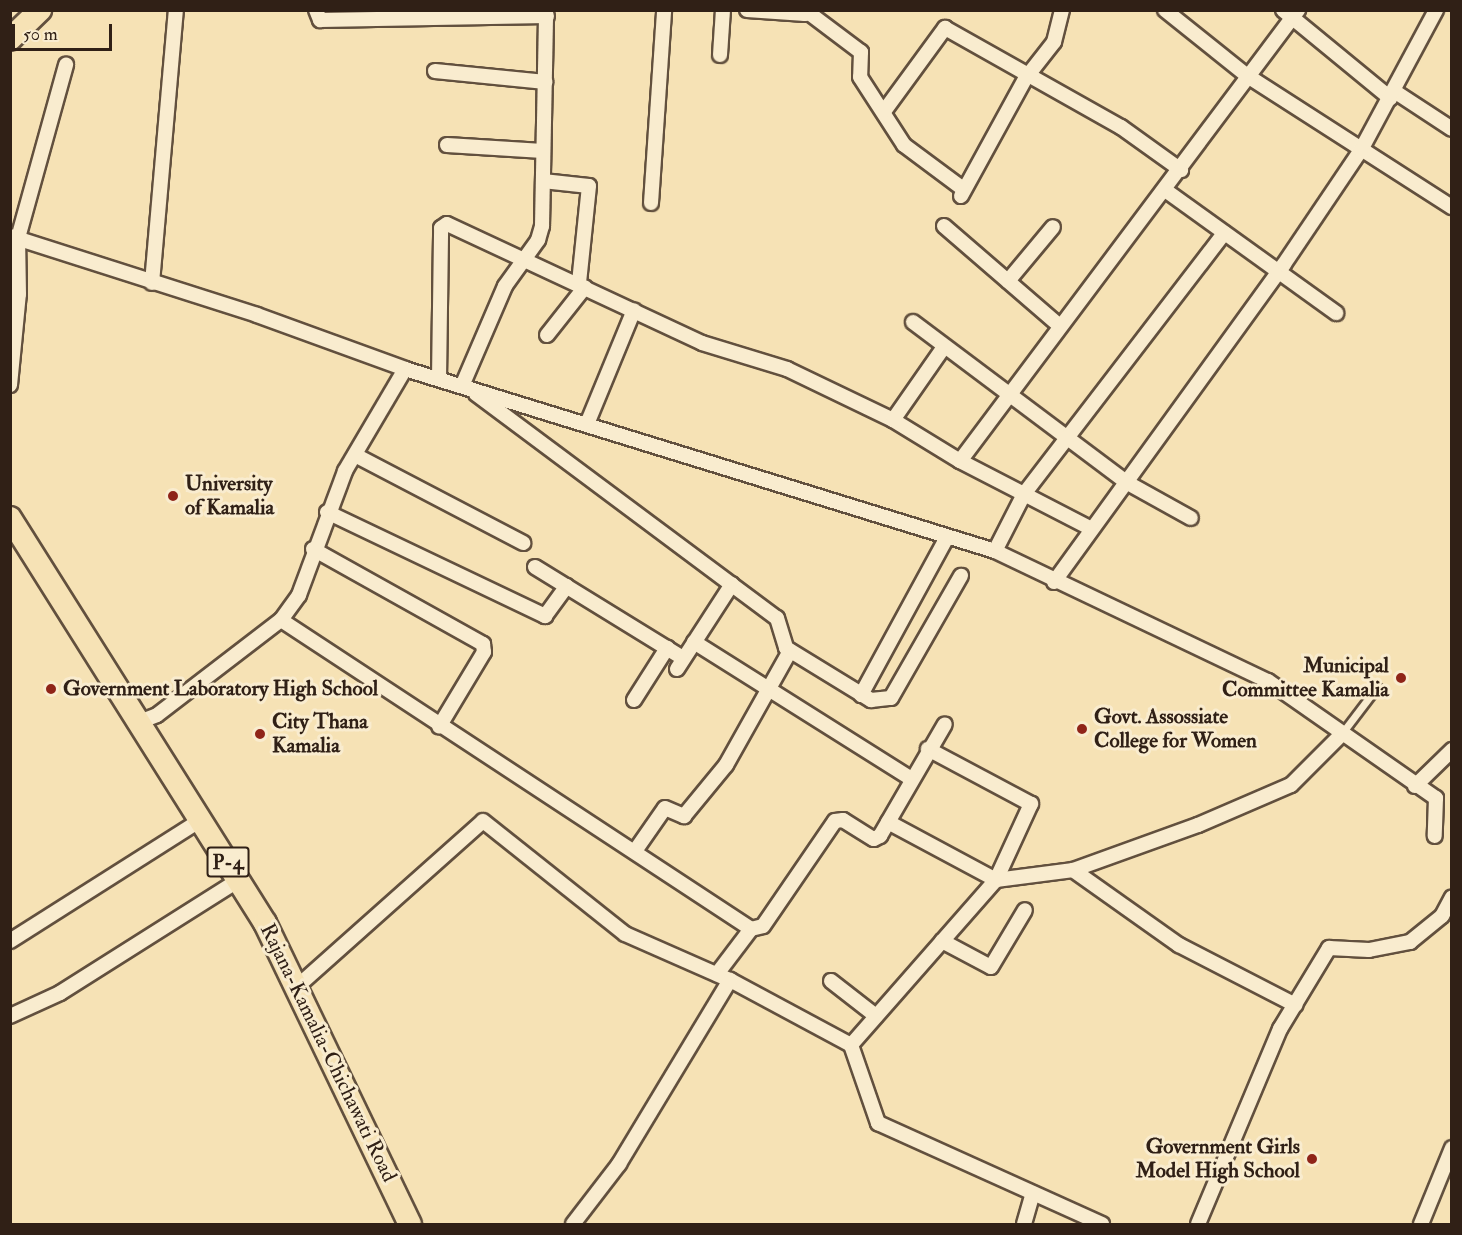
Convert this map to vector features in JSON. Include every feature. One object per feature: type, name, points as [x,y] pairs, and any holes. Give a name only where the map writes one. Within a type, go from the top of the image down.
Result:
[{"type":"main road","points":[[10,39],[40,10]]},
{"type":"main road","name":"Rajana-Kamalia-Chichawati Road","points":[[10,518],[239,880],[298,985],[410,1224]]},
{"type":"street","points":[[152,282],[176,10]]},
{"type":"street","points":[[316,10],[320,20],[547,13],[542,226],[500,297],[465,387]]},
{"type":"street","points":[[651,203],[664,10]]},
{"type":"street","points":[[720,55],[723,10]]},
{"type":"street","points":[[747,10],[810,12],[861,52],[860,77],[885,110],[911,152],[962,193],[1025,80],[1032,77],[1054,42],[1062,10]]},
{"type":"street","points":[[1165,10],[1246,75],[1452,207]]},
{"type":"street","points":[[1054,582],[1278,272],[1361,150],[1436,10]]},
{"type":"street","points":[[960,461],[1060,326],[1181,170],[1292,13],[1392,94],[1452,129]]},
{"type":"street","points":[[885,110],[945,28],[1121,127],[1181,170]]},
{"type":"street","points":[[10,385],[15,294],[14,237],[66,64]]},
{"type":"street","points":[[435,71],[545,82]]},
{"type":"street","points":[[447,145],[543,151]]},
{"type":"street","points":[[543,181],[589,186],[582,285],[547,335]]},
{"type":"street","points":[[1165,190],[1336,313]]},
{"type":"street","points":[[439,379],[441,228],[447,224],[525,257],[702,343],[787,369],[893,420],[960,461],[1092,529]]},
{"type":"street","points":[[944,226],[1060,326]]},
{"type":"street","points":[[1008,281],[1053,227]]},
{"type":"street","points":[[995,551],[1023,494],[1224,232]]},
{"type":"street","points":[[14,237],[405,369],[995,551],[1054,582],[1244,666],[1415,786],[1436,798],[1435,836]]},
{"type":"street","points":[[587,424],[634,310]]},
{"type":"street","points":[[913,322],[1008,396],[1068,437],[1126,482],[1191,518]]},
{"type":"street","points":[[893,420],[944,347]]},
{"type":"street","points":[[139,722],[157,715],[281,620],[299,595],[327,512],[355,455],[405,369]]},
{"type":"street","points":[[465,387],[778,619],[784,646],[790,651],[877,702],[891,698],[961,576]]},
{"type":"street","points":[[355,455],[523,543]]},
{"type":"street","points":[[327,512],[545,616],[567,586]]},
{"type":"street","points":[[861,694],[947,537]]},
{"type":"street","points":[[313,549],[483,644],[484,652],[439,727]]},
{"type":"street","points":[[535,567],[667,648],[680,663],[732,584]]},
{"type":"street","points":[[281,620],[439,727],[635,851],[751,929]]},
{"type":"street","points":[[694,642],[910,778]]},
{"type":"street","points":[[634,700],[667,648]]},
{"type":"street","points":[[635,851],[665,808],[684,816],[726,765],[790,651]]},
{"type":"street","points":[[717,974],[751,929],[763,926],[835,821],[843,820],[877,839],[910,778],[945,724]]},
{"type":"street","points":[[888,822],[996,880],[1074,870],[1291,785],[1341,735]]},
{"type":"street","points":[[851,1045],[996,880],[1031,804],[928,749]]},
{"type":"street","points":[[1415,786],[1448,758]]},
{"type":"street","points":[[10,941],[202,819]]},
{"type":"street","points":[[298,985],[483,821],[625,934],[730,980],[851,1045],[878,1123],[1102,1224]]},
{"type":"street","points":[[1074,870],[1179,945],[1295,1005]]},
{"type":"street","points":[[10,1016],[60,993],[239,880]]},
{"type":"street","points":[[1198,1224],[1280,1029],[1329,948],[1369,950],[1410,942],[1442,916],[1452,897]]},
{"type":"street","points":[[942,941],[992,967],[1025,910]]},
{"type":"street","points":[[573,1224],[620,1164],[730,980]]},
{"type":"street","points":[[831,981],[876,1016]]},
{"type":"street","points":[[1421,1224],[1452,1148]]},
{"type":"street","points":[[1024,1224],[1033,1193]]},
{"type":"lane","points":[[1341,735],[1377,687]]},
{"type":"place","name":"University of Kamalia","points":[[173,496]]},
{"type":"place","name":"Municipal Committee Kamalia","points":[[1401,678]]},
{"type":"place","name":"Government Laboratory High School","points":[[51,689]]},
{"type":"place","name":"Govt. Assossiate College for Women","points":[[1082,729]]},
{"type":"place","name":"City Thana Kamalia","points":[[260,734]]},
{"type":"place","name":"Government Girls Model High School","points":[[1312,1159]]}]
